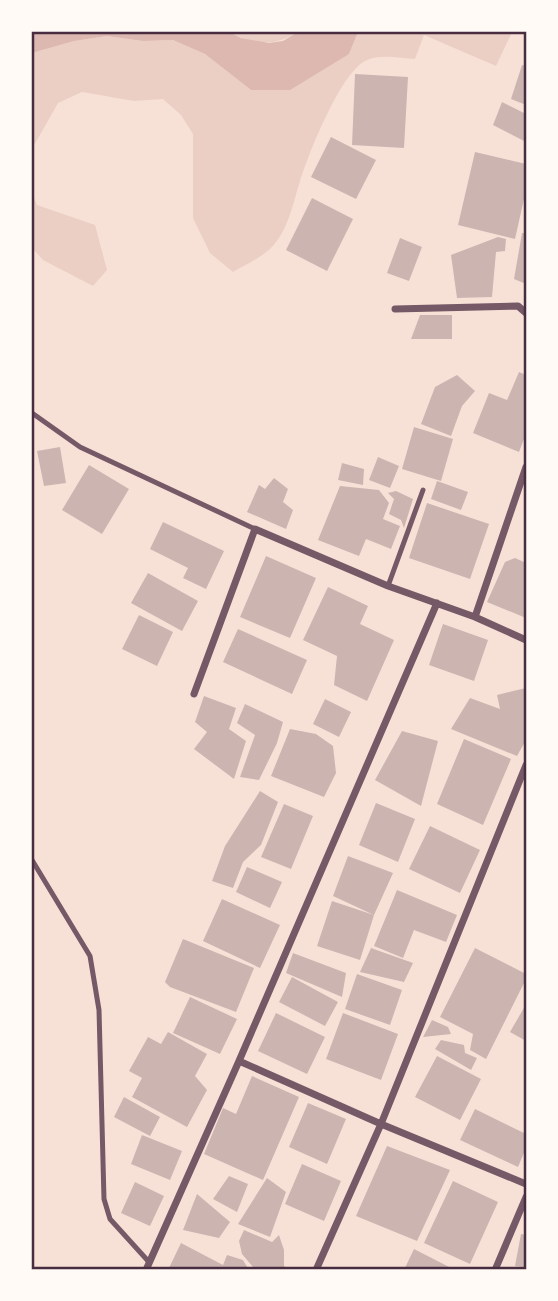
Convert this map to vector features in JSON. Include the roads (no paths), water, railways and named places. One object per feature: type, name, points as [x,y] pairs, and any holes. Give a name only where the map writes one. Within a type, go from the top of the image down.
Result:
[{"type":"street","points":[[396,309],[518,306],[527,313]]},
{"type":"street","points":[[475,617],[527,467]]},
{"type":"street","points":[[194,694],[255,529],[388,586],[475,617],[527,640]]},
{"type":"street","points":[[148,1266],[437,603]]},
{"type":"street","points":[[316,1269],[381,1124],[527,765]]},
{"type":"street","points":[[239,1061],[381,1124],[527,1184]]},
{"type":"street","points":[[495,1269],[527,1197]]},
{"type":"lane","points":[[32,413],[80,447],[255,529]]},
{"type":"lane","points":[[388,586],[423,490]]},
{"type":"lane","points":[[32,860],[90,956],[99,1010],[104,1199],[110,1219],[148,1266]]}]
